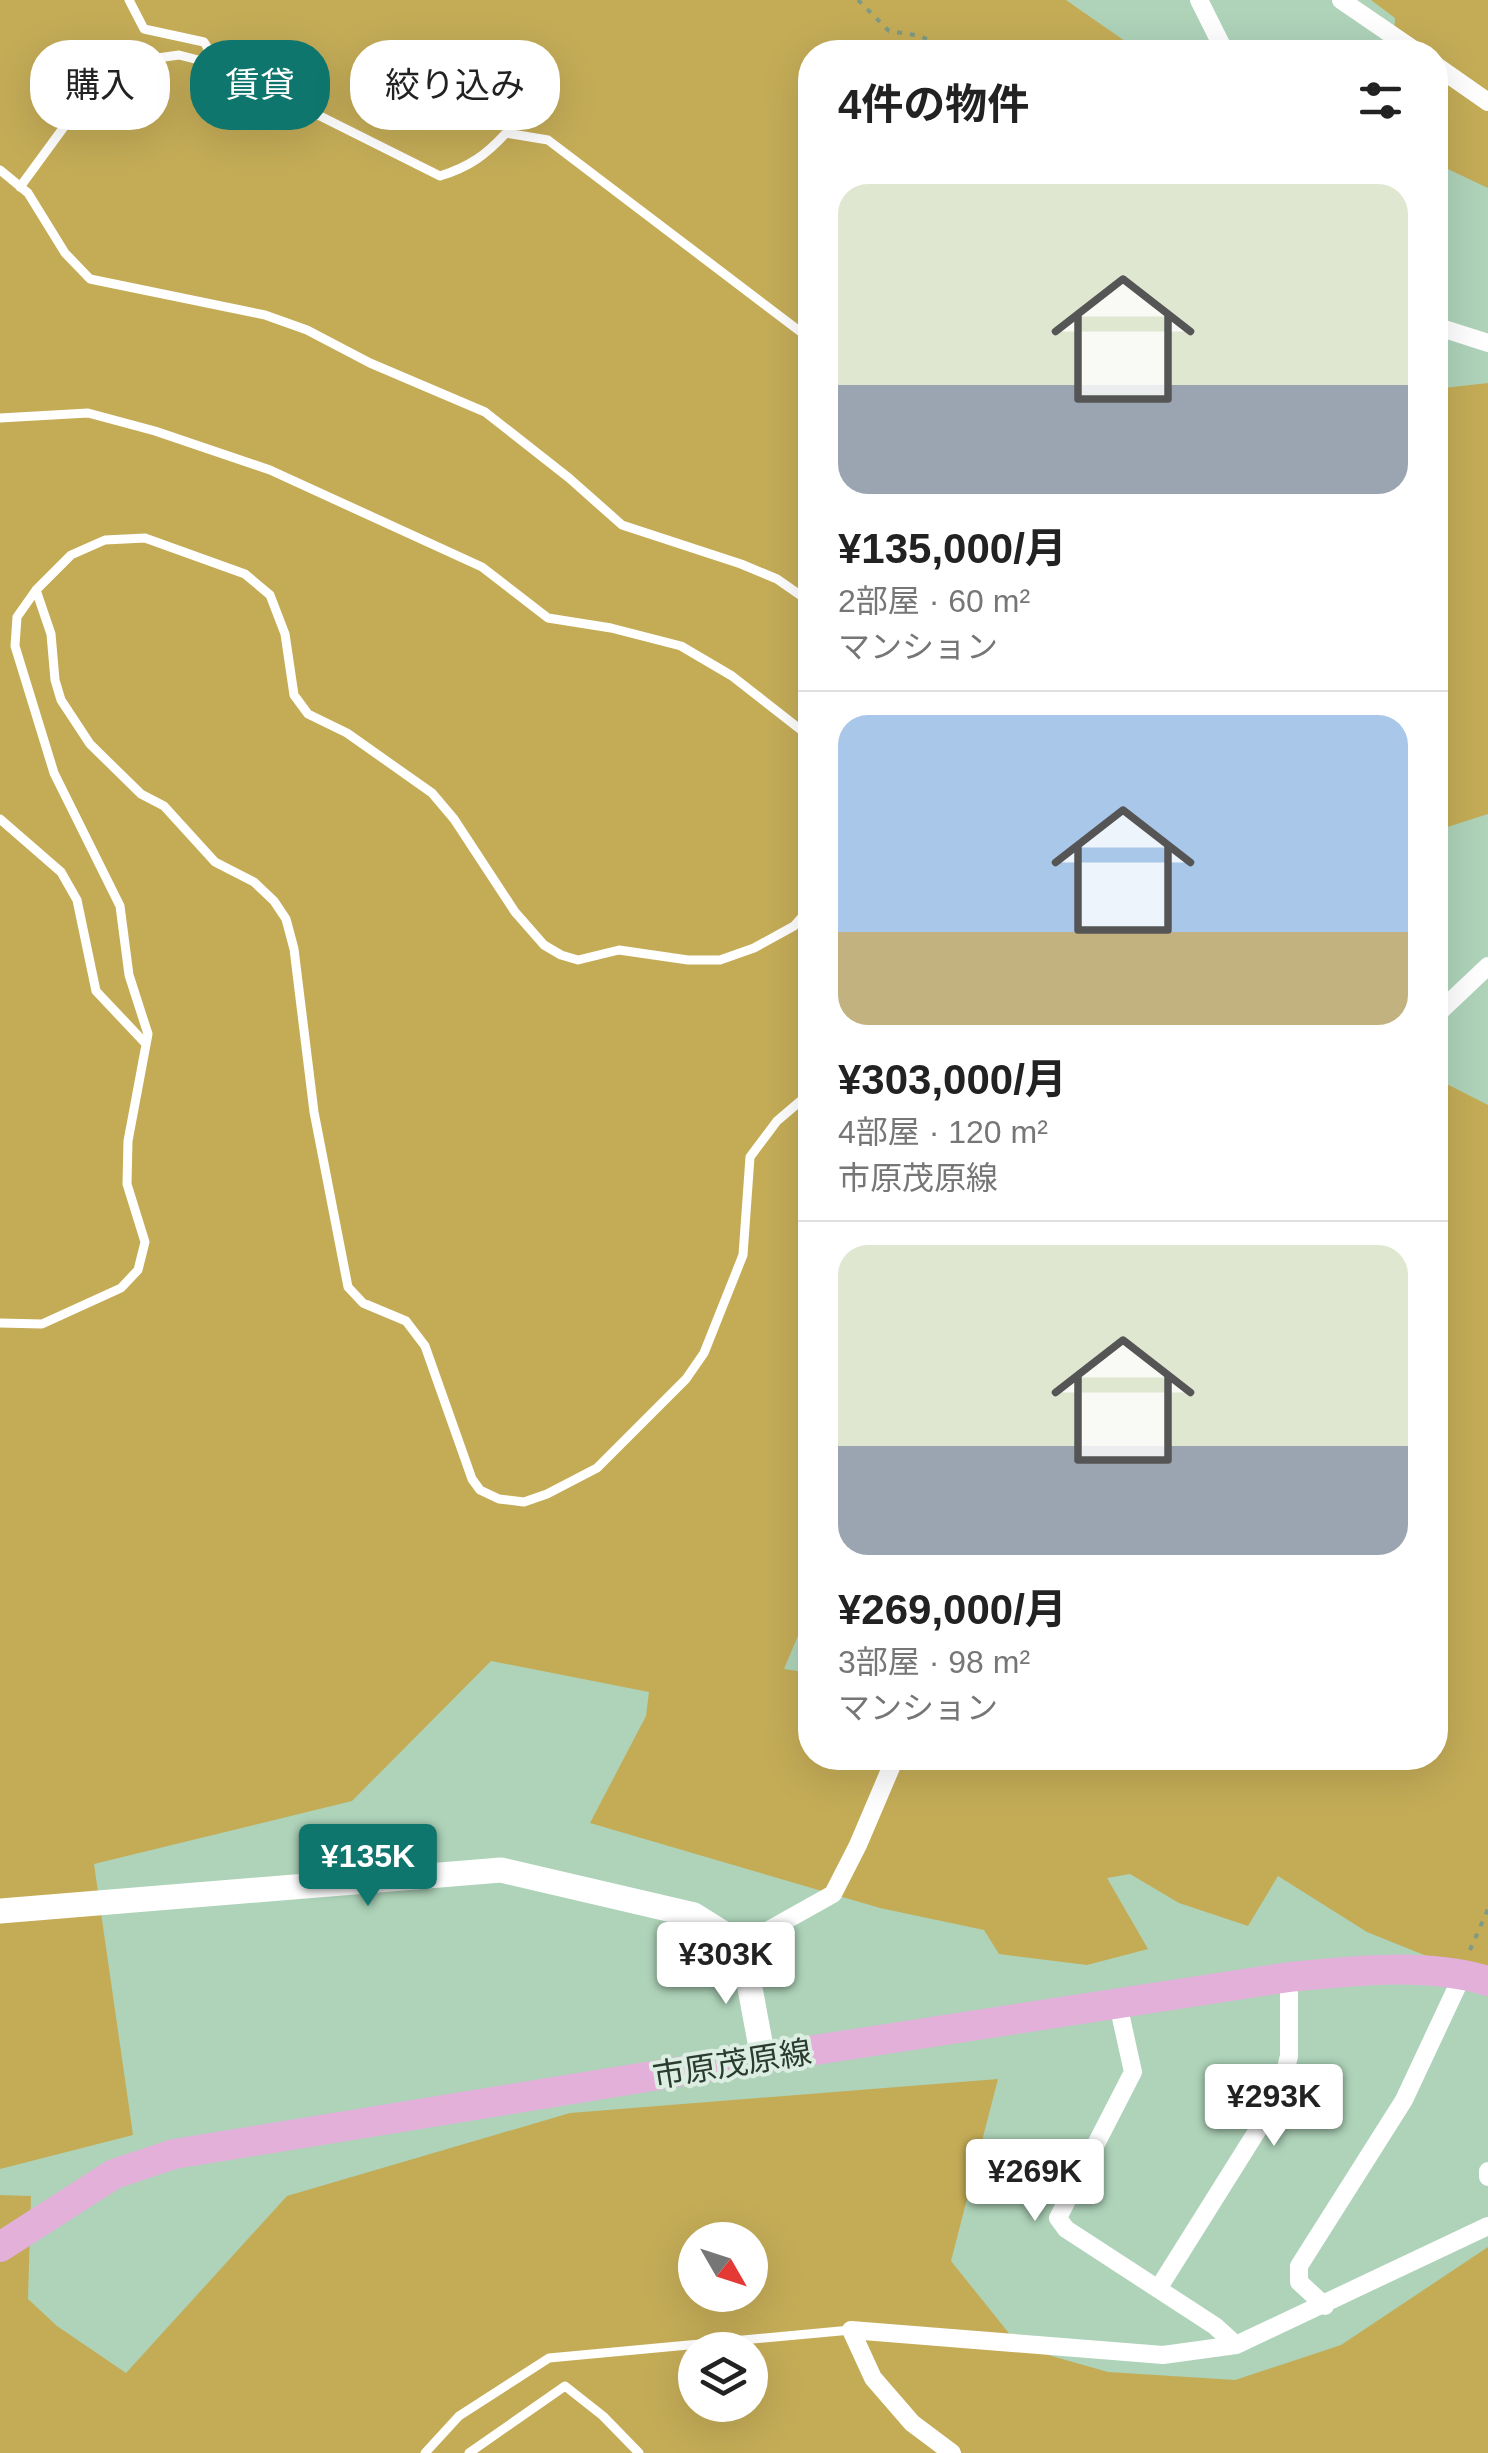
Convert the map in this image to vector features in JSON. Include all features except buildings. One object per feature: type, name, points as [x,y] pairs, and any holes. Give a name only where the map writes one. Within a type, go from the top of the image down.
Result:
[{"type":"main road","name":"市原茂原線","points":[[0,2247],[114,2174],[174,2154],[1289,1977],[1375,1969],[1475,1978]]},
{"type":"street","points":[[1200,0],[1219,40]]},
{"type":"street","points":[[1341,0],[1399,40]]},
{"type":"street","points":[[1448,74],[1488,102]]},
{"type":"street","points":[[1448,330],[1488,343]]},
{"type":"street","points":[[1448,1004],[1488,966]]},
{"type":"street","points":[[742,1946],[833,1894],[889,1770]]},
{"type":"street","points":[[0,1911],[500,1870],[694,1914],[742,1946],[763,2058]]},
{"type":"street","points":[[1158,2289],[1279,2096],[1289,2056],[1289,1977]]},
{"type":"street","points":[[1325,2306],[1298,2282],[1300,2266],[1475,1978]]},
{"type":"street","points":[[1118,2004],[1133,2072],[1058,2218],[1066,2229],[1215,2326],[1236,2345]]},
{"type":"street","points":[[952,2453],[912,2423],[872,2378],[851,2330],[1162,2355],[1236,2345],[1488,2226]]},
{"type":"lane","points":[[129,0],[144,29],[195,40]]},
{"type":"lane","points":[[20,186],[99,78],[136,60],[179,55],[190,58]]},
{"type":"lane","points":[[330,121],[440,176],[461,170],[485,156],[506,133],[548,140],[798,331]]},
{"type":"lane","points":[[0,170],[20,186],[64,253],[90,279],[265,316],[307,330],[486,412],[622,525],[741,564],[777,579],[798,594]]},
{"type":"lane","points":[[0,418],[88,413],[270,470],[482,567],[548,618],[611,628],[681,646],[732,676],[798,727]]},
{"type":"lane","points":[[0,1323],[42,1324],[121,1288],[138,1270],[145,1242],[127,1184],[128,1141],[148,1034],[129,976],[120,906],[54,773],[15,646],[17,617],[36,590],[71,555],[105,540],[145,538],[244,574],[270,596],[285,634],[294,694],[308,714],[346,733],[432,793],[516,912],[544,945],[561,956],[578,960],[620,950],[688,960],[720,960],[754,948],[798,921]]},
{"type":"lane","points":[[36,590],[51,634],[61,700],[90,744],[141,794],[164,806],[215,862],[254,882],[286,919],[294,948],[314,1112],[348,1288],[364,1304],[406,1321],[425,1346],[472,1479],[480,1490],[500,1499],[524,1502],[597,1468],[686,1379],[704,1353],[744,1255],[750,1157],[777,1121],[798,1103]]},
{"type":"lane","points":[[0,819],[61,872],[77,900],[96,991],[146,1044]]},
{"type":"lane","points":[[425,2453],[459,2416],[549,2358],[851,2330]]},
{"type":"lane","points":[[468,2453],[565,2386],[639,2453]]},
{"type":"path","points":[[858,0],[890,32],[928,40]]},
{"type":"path","points":[[1475,1978],[1464,1962],[1488,1909]]},
{"type":"shaded area","points":[[0,0],[1066,0],[1123,40],[798,40],[798,1636],[784,1669],[798,1671],[798,1770],[1448,1770],[1448,1085],[1488,1105],[1488,1977],[1481,1978],[1367,1932],[1278,1876],[1248,1926],[1179,1903],[1130,1874],[1107,1878],[1148,1949],[1087,1965],[999,1954],[984,1930],[880,1908],[590,1823],[646,1716],[649,1692],[491,1661],[352,1801],[94,1864],[133,2135],[0,2169]]},
{"type":"shaded area","points":[[1371,0],[1488,0],[1488,188],[1448,169],[1448,40],[1394,40],[1395,18]]},
{"type":"shaded area","points":[[1488,383],[1488,814],[1448,827],[1448,388]]},
{"type":"shaded area","points":[[998,2079],[951,2261],[1020,2347],[1108,2372],[1235,2380],[1341,2345],[1488,2247],[1488,2453],[0,2453],[0,2195],[31,2196],[28,2299],[57,2326],[126,2373],[287,2196],[570,2113]]}]
